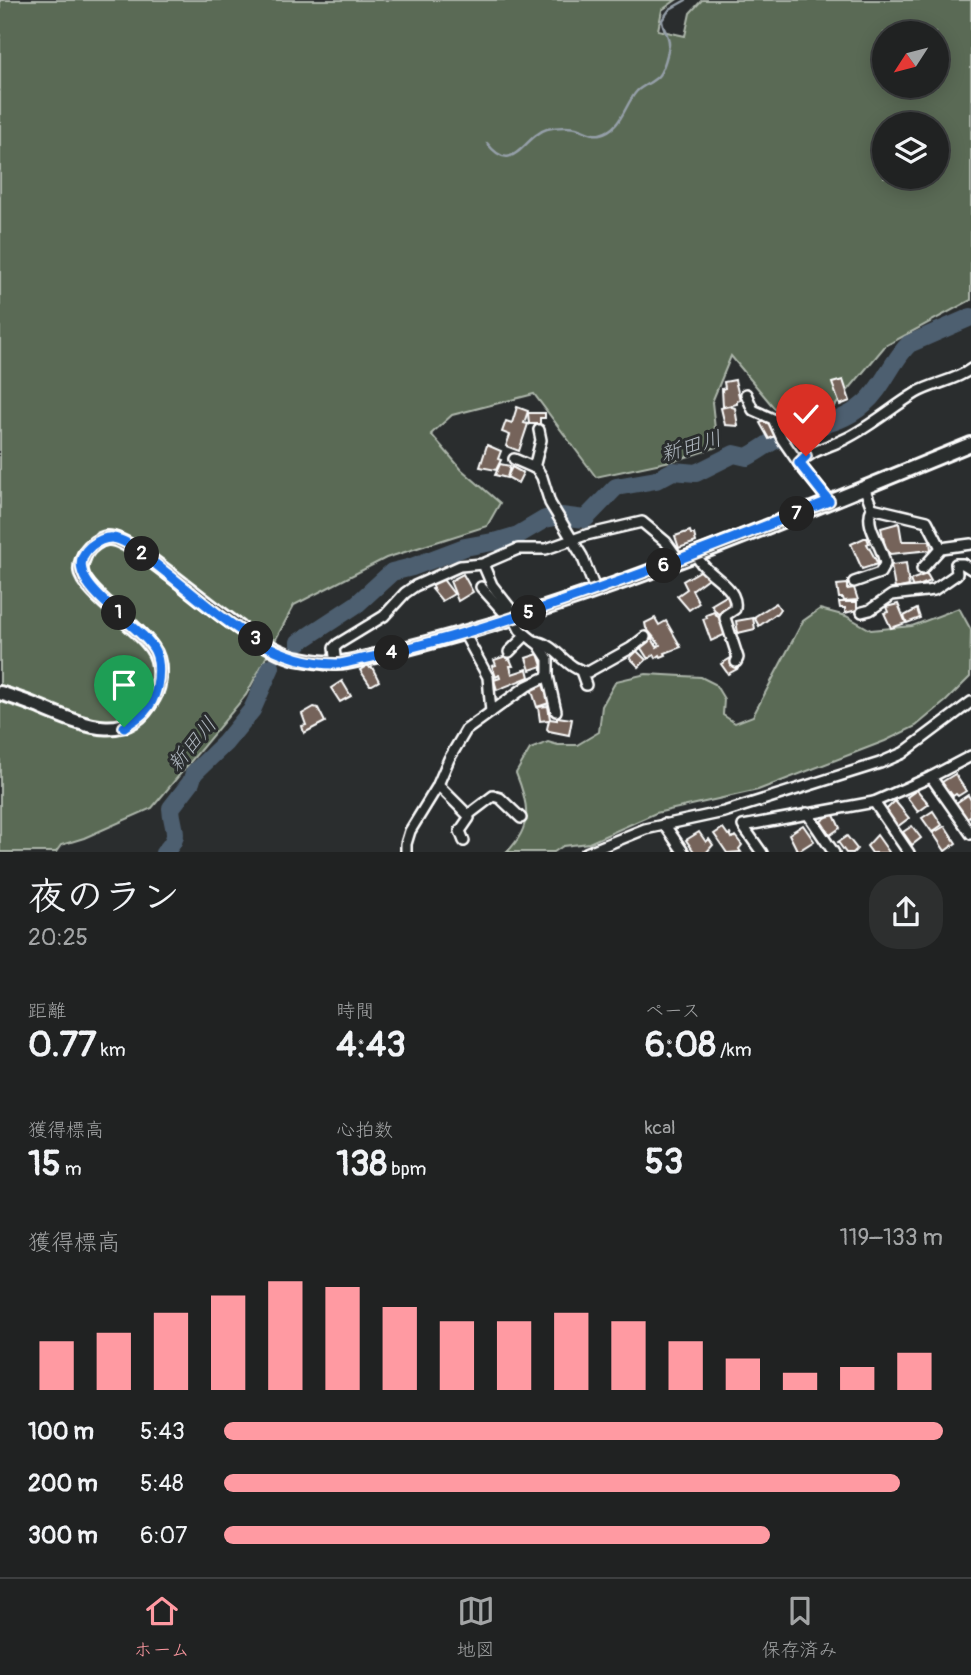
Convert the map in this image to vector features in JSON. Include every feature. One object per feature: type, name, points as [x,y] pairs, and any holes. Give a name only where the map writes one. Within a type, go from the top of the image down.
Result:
[{"type":"street","points":[[799,463],[806,456],[827,445],[846,439],[916,393],[963,375],[971,369]]},
{"type":"street","points":[[746,394],[753,410],[771,417],[799,463],[829,501]]},
{"type":"street","points":[[534,468],[541,440],[538,430]]},
{"type":"street","points":[[0,693],[77,723],[106,728],[124,727],[145,712],[155,695],[160,675],[155,651],[139,630],[90,589],[81,573],[83,559],[89,547],[105,538],[119,539],[139,552],[224,618],[276,652],[298,659],[337,664],[396,652],[514,618],[696,554],[971,444]]},
{"type":"street","points":[[514,459],[534,468],[542,477],[556,516],[582,555],[595,589]]},
{"type":"street","points":[[854,582],[874,576],[884,567],[884,557],[869,516],[872,508],[864,487]]},
{"type":"street","points":[[872,508],[927,521],[941,548]]},
{"type":"street","points":[[337,664],[334,648],[338,644],[384,616],[415,586],[460,566],[483,564],[518,548],[546,549],[642,522],[674,550],[679,560]]},
{"type":"street","points":[[922,569],[941,548],[971,544]]},
{"type":"street","points":[[696,554],[702,565],[726,584],[735,599],[736,609],[725,618],[738,658],[736,662]]},
{"type":"street","points":[[483,564],[492,585],[514,618],[548,659],[548,676],[556,711]]},
{"type":"street","points":[[862,612],[892,596],[925,593],[944,584],[957,574],[956,564],[963,564],[971,569]]},
{"type":"street","points":[[481,587],[514,618]]},
{"type":"street","points":[[903,606],[904,593]]},
{"type":"street","points":[[464,633],[488,677],[491,712]]},
{"type":"street","points":[[580,671],[592,670],[645,637]]},
{"type":"street","points":[[509,652],[530,638]]},
{"type":"street","points":[[530,638],[551,647],[580,671],[586,685]]},
{"type":"street","points":[[406,852],[410,831],[438,785],[463,734],[470,726],[527,686],[548,676]]},
{"type":"street","points":[[586,852],[602,850],[664,824],[724,812],[880,763],[903,752],[971,702]]},
{"type":"street","points":[[762,852],[743,825],[874,802],[971,756]]},
{"type":"street","points":[[931,777],[971,834]]},
{"type":"street","points":[[438,785],[468,815]]},
{"type":"street","points":[[464,841],[460,831],[469,818],[468,815],[493,796],[521,818]]},
{"type":"street","points":[[874,802],[909,852]]},
{"type":"street","points":[[807,813],[834,852]]},
{"type":"street","points":[[664,824],[684,852]]},
{"type":"green space","points":[[0,0],[676,0],[662,10],[658,30],[685,36],[690,13],[702,0],[971,0],[971,300],[885,346],[834,407],[785,421],[731,356],[712,402],[717,447],[680,459],[596,477],[534,394],[452,415],[431,434],[462,470],[500,503],[487,526],[386,558],[294,605],[246,695],[152,808],[84,838],[61,845],[56,852],[0,852]]},
{"type":"green space","points":[[959,608],[971,630],[970,677],[916,726],[885,741],[758,790],[656,813],[589,843],[563,846],[554,852],[507,852],[525,824],[526,805],[516,773],[530,749],[548,742],[577,745],[599,732],[602,706],[616,681],[646,674],[701,677],[715,684],[724,699],[723,715],[735,723],[753,716],[803,621],[820,609],[846,616],[871,630],[912,626]]},
{"type":"building","points":[[735,380],[740,400],[737,404],[723,407],[724,382]]},
{"type":"building","points":[[843,380],[850,401],[840,405],[832,383]]},
{"type":"building","points":[[517,407],[528,411],[524,423],[528,424],[519,451],[506,446],[510,435],[502,432],[506,421],[512,423]]},
{"type":"building","points":[[721,408],[735,408],[738,426],[725,425]]},
{"type":"building","points":[[528,413],[545,413],[545,418],[540,418],[540,424],[529,424]]},
{"type":"building","points":[[769,419],[777,435],[769,439],[760,423]]},
{"type":"building","points":[[487,445],[501,451],[498,459],[501,460],[496,470],[480,467]]},
{"type":"building","points":[[500,464],[510,466],[507,478],[495,475]]},
{"type":"building","points":[[512,467],[523,473],[518,483],[507,477]]},
{"type":"building","points":[[899,523],[902,541],[930,541],[931,550],[890,554],[885,546],[881,528]]},
{"type":"building","points":[[690,531],[696,542],[679,548],[675,536]]},
{"type":"building","points":[[867,538],[867,544],[878,564],[862,569],[851,544]]},
{"type":"building","points":[[906,563],[909,586],[895,589],[891,565]]},
{"type":"building","points":[[702,570],[708,578],[692,590],[699,603],[689,610],[677,596],[687,589],[683,581]]},
{"type":"building","points":[[463,574],[473,592],[458,601],[450,581]]},
{"type":"building","points":[[927,574],[931,581],[913,588],[910,580]]},
{"type":"building","points":[[442,578],[454,594],[442,601],[432,589],[432,583]]},
{"type":"building","points":[[847,584],[847,589],[854,588],[858,600],[844,601],[839,598],[837,585]]},
{"type":"building","points":[[728,595],[731,607],[718,614],[711,605]]},
{"type":"building","points":[[839,602],[857,602],[857,610],[845,613],[845,608],[840,608]]},
{"type":"building","points":[[776,603],[780,609],[759,626],[754,617]]},
{"type":"building","points":[[898,604],[906,623],[891,628],[884,613],[888,612],[886,607]]},
{"type":"building","points":[[917,609],[920,618],[907,623],[904,616]]},
{"type":"building","points":[[714,612],[721,617],[726,634],[711,641],[703,619]]},
{"type":"building","points":[[655,618],[659,625],[666,621],[681,647],[661,657],[660,655],[656,658],[654,655],[648,659],[639,645],[651,637],[657,647],[660,645],[645,623]]},
{"type":"building","points":[[753,618],[755,629],[738,633],[736,621]]},
{"type":"building","points":[[637,651],[646,660],[639,667],[630,658]]},
{"type":"building","points":[[538,654],[542,666],[530,670],[526,658]]},
{"type":"building","points":[[506,656],[513,666],[510,666],[512,674],[527,669],[529,677],[497,690],[494,680],[500,678],[499,675],[496,677],[492,666],[496,665],[494,660]]},
{"type":"building","points":[[731,658],[737,669],[728,674],[721,664]]},
{"type":"building","points":[[368,665],[372,667],[379,681],[372,685],[360,670]]},
{"type":"building","points":[[342,681],[351,696],[340,702],[331,688]]},
{"type":"building","points":[[543,684],[549,703],[537,707],[531,688]]},
{"type":"building","points":[[548,706],[550,719],[572,719],[569,735],[549,731],[549,720],[540,721],[538,707]]},
{"type":"building","points":[[314,707],[318,708],[325,722],[304,733],[302,726],[306,725],[302,714]]},
{"type":"building","points":[[955,774],[966,791],[958,796],[948,793],[942,782]]},
{"type":"building","points":[[917,790],[929,804],[918,812],[907,797]]},
{"type":"building","points":[[968,795],[971,800],[971,818],[966,818],[956,803]]},
{"type":"building","points":[[895,801],[909,818],[897,827],[886,810]]},
{"type":"building","points":[[933,811],[942,825],[932,832],[922,818]]},
{"type":"building","points":[[833,813],[840,828],[830,835],[821,821]]},
{"type":"building","points":[[803,825],[814,841],[797,850],[789,834]]},
{"type":"building","points":[[912,826],[921,838],[912,845],[903,832]]},
{"type":"building","points":[[945,826],[956,843],[945,851],[933,833]]},
{"type":"building","points":[[723,828],[732,838],[735,836],[742,845],[739,849],[741,852],[726,852],[714,834]]},
{"type":"building","points":[[699,832],[706,842],[709,839],[713,845],[707,852],[694,852],[686,840]]},
{"type":"building","points":[[877,835],[889,852],[871,852],[867,846]]},
{"type":"building","points":[[847,836],[857,849],[854,852],[845,852],[838,842]]},
{"type":"waterway","points":[[487,143],[496,153],[504,157],[512,156],[547,129],[571,127],[597,134],[613,127],[637,91],[661,72],[669,45],[662,20],[670,9],[686,0]]},
{"type":"waterway","name":"新田川","points":[[299,642],[357,604],[392,572],[465,547],[518,535],[545,519],[561,516],[585,519],[616,487],[656,480],[673,471],[696,473],[734,454],[747,457],[784,436],[846,416],[871,398],[909,344],[971,317]]},
{"type":"waterway","name":"新田川","points":[[165,852],[175,836],[171,808],[191,782],[194,773],[225,743],[252,710],[271,667]]},
{"type":"route","points":[[124,727],[145,712],[155,695],[160,675],[155,651],[139,630],[90,589],[81,573],[83,559],[89,547],[105,538],[119,539],[139,552],[224,618],[276,652],[298,659],[337,664],[396,652],[510,620],[696,554],[829,501],[799,463],[806,456]]}]
